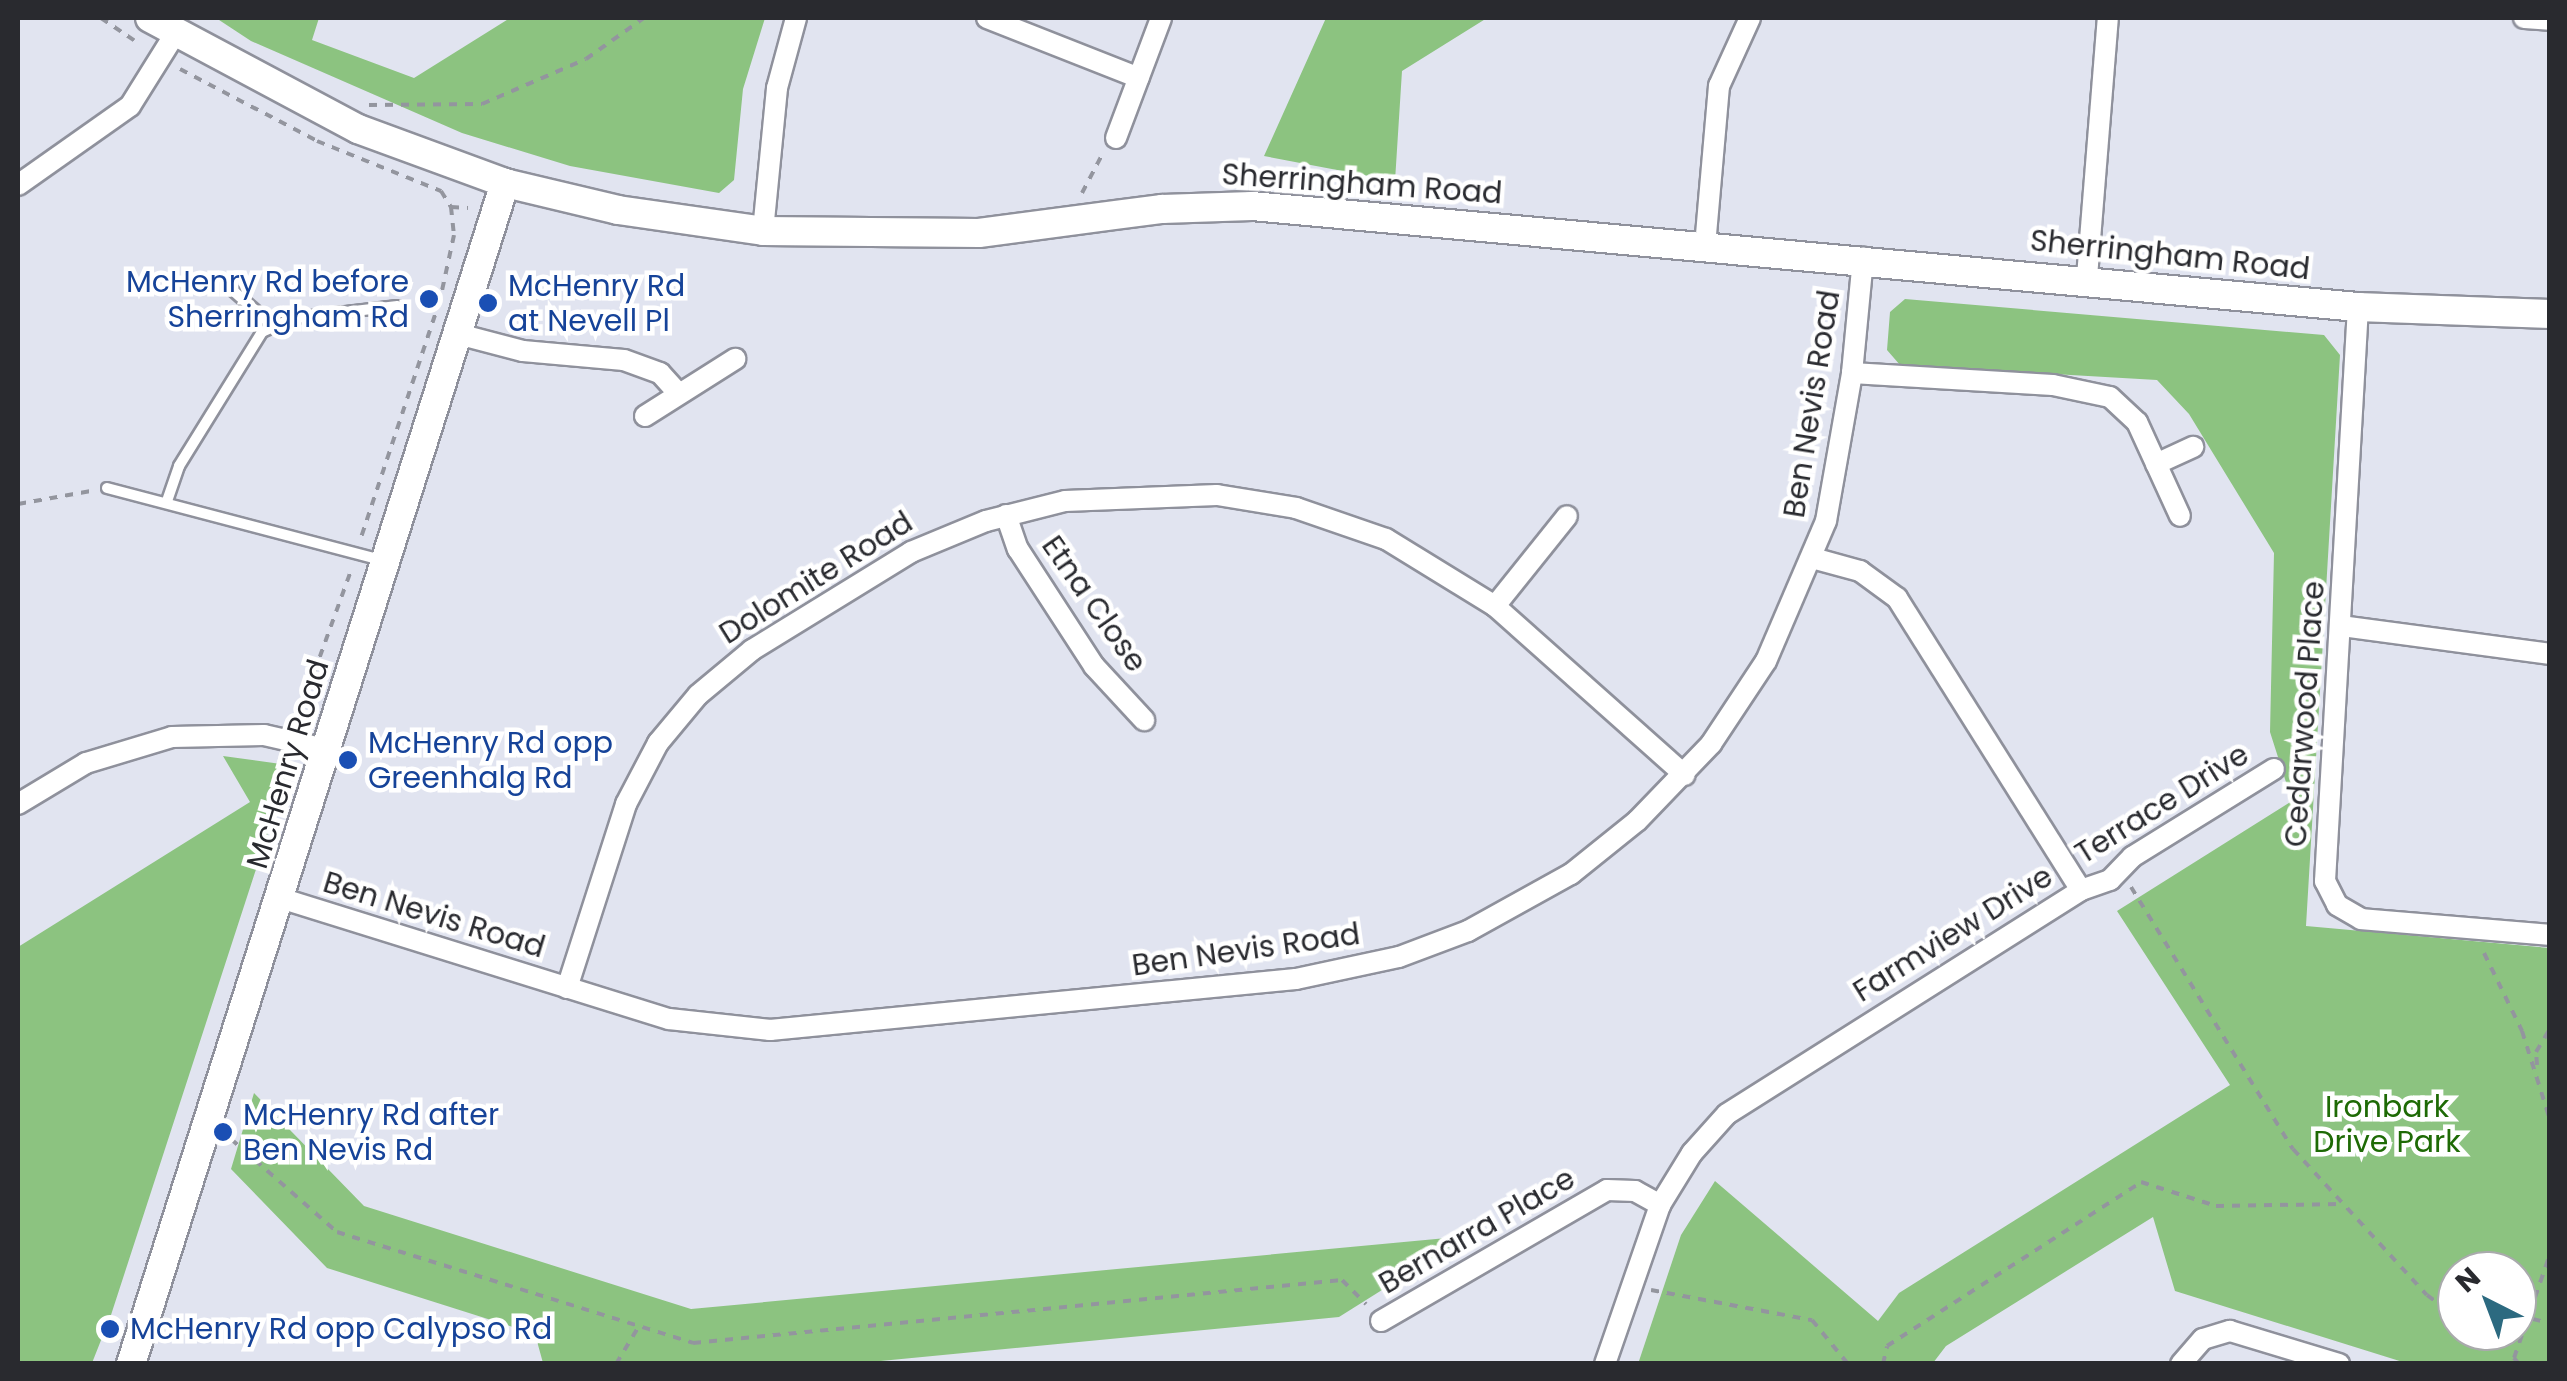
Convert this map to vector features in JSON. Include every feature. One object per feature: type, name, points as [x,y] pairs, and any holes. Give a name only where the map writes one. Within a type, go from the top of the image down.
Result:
[{"type":"street","points":[[763,231],[778,88],[796,18]]},
{"type":"street","points":[[987,18],[1138,78]]},
{"type":"street","points":[[1116,138],[1161,18]]},
{"type":"street","points":[[1705,246],[1719,86],[1734,41],[1750,18]]},
{"type":"street","points":[[2086,277],[2108,18]]},
{"type":"street","points":[[2524,18],[2550,20]]},
{"type":"street","name":"Sherringham Road","points":[[145,30],[175,34],[358,129],[506,182],[618,210],[763,231],[903,236],[1067,223],[1162,209],[1252,206],[2086,277],[2358,306],[2550,314]]},
{"type":"street","points":[[18,185],[130,106],[175,34]]},
{"type":"street","name":"McHenry Road","points":[[130,1364],[506,182]]},
{"type":"street","name":"Ben Nevis Road","points":[[280,898],[682,1022],[770,1030],[1332,973],[1431,946],[1537,896],[1638,822],[1685,774],[1766,661],[1816,558],[1852,374],[1864,258]]},
{"type":"street","name":"Cedarwood Place","points":[[2358,306],[2324,872],[2333,898],[2360,918],[2550,935]]},
{"type":"street","points":[[458,334],[523,351],[624,360],[660,373],[679,394]]},
{"type":"street","points":[[646,416],[735,358]]},
{"type":"street","points":[[1852,374],[2101,394],[2131,412],[2180,516]]},
{"type":"street","points":[[2156,464],[2193,447]]},
{"type":"street","name":"Dolomite Road","points":[[566,988],[626,804],[658,743],[698,695],[752,650],[880,569],[938,538],[1006,515],[1125,494],[1269,502],[1386,539],[1495,606],[1685,774]]},
{"type":"street","name":"Etna Close","points":[[1006,515],[1018,549],[1094,666],[1144,720]]},
{"type":"street","points":[[1495,606],[1567,516]]},
{"type":"street","name":"Farmview Drive","points":[[1604,1364],[1660,1204],[1708,1132],[1746,1098],[2081,890],[1897,598],[1860,572],[1816,558]]},
{"type":"street","points":[[2341,626],[2550,654]]},
{"type":"street","points":[[18,804],[104,755],[172,737],[264,735],[325,750]]},
{"type":"street","name":"Terrace Drive","points":[[2081,890],[2117,874],[2132,857],[2274,770]]},
{"type":"street","name":"Bernarra Place","points":[[1381,1321],[1608,1190],[1635,1191],[1660,1204]]},
{"type":"street","points":[[2182,1364],[2203,1339],[2230,1332],[2339,1364]]},
{"type":"lane","points":[[230,288],[272,325]]},
{"type":"lane","points":[[166,500],[179,466],[253,340],[272,325],[397,306]]},
{"type":"lane","points":[[107,488],[166,500],[386,560]]},
{"type":"path","points":[[101,18],[145,30]]},
{"type":"path","points":[[358,129],[371,102],[482,104],[586,59],[644,18]]},
{"type":"path","points":[[173,64],[317,142],[441,191],[451,207],[454,235],[440,300],[360,541]]},
{"type":"path","points":[[1067,223],[1116,138]]},
{"type":"path","points":[[451,207],[468,208]]},
{"type":"path","points":[[18,504],[107,488]]},
{"type":"path","points":[[298,718],[354,562]]},
{"type":"path","points":[[2117,874],[2157,923],[2293,1149],[2341,1204],[2437,1298]]},
{"type":"path","points":[[2480,945],[2538,1076],[2550,1120]]},
{"type":"path","points":[[2538,1076],[2536,1052],[2550,1028]]},
{"type":"path","points":[[231,1139],[337,1232],[693,1342],[1342,1280],[1381,1321]]},
{"type":"path","points":[[1882,1364],[1887,1346],[2141,1182],[2216,1206],[2341,1204]]},
{"type":"path","points":[[2537,1295],[2550,1254]]},
{"type":"path","points":[[1630,1285],[1812,1320],[1848,1364]]},
{"type":"path","points":[[616,1364],[640,1326]]},
{"type":"green space","points":[[216,18],[319,18],[312,40],[414,78],[510,18],[765,18],[743,89],[734,180],[719,193],[570,166],[462,133],[251,41]]},
{"type":"green space","points":[[1326,18],[1487,18],[1402,71],[1395,181],[1264,156]]},
{"type":"green space","name":"Ironbark Drive Park","points":[[1905,299],[2324,335],[2340,355],[2306,926],[2549,948],[2549,1363],[2406,1363],[2175,1291],[2153,1217],[1946,1346],[1933,1363],[1638,1364],[1681,1235],[1715,1181],[1878,1321],[1899,1293],[2230,1085],[2117,911],[2292,801],[2270,732],[2274,553],[2189,414],[2157,380],[1900,365],[1887,350],[1890,312]]},
{"type":"green space","points":[[223,756],[281,764],[286,777],[111,1315],[92,1363],[18,1363],[18,947],[250,802]]},
{"type":"green space","points":[[254,1093],[364,1206],[691,1309],[1468,1236],[1339,1317],[860,1363],[543,1363],[535,1334],[327,1268],[231,1169]]},
{"type":"place","name":"McHenry Rd before Sherringham Rd","points":[[429,299]]},
{"type":"place","name":"McHenry Rd at Nevell Pl","points":[[488,303]]},
{"type":"place","name":"McHenry Rd opp Greenhalg Rd","points":[[348,760]]},
{"type":"place","name":"McHenry Rd after Ben Nevis Rd","points":[[223,1132]]},
{"type":"place","name":"McHenry Rd opp Calypso Rd","points":[[110,1329]]}]
